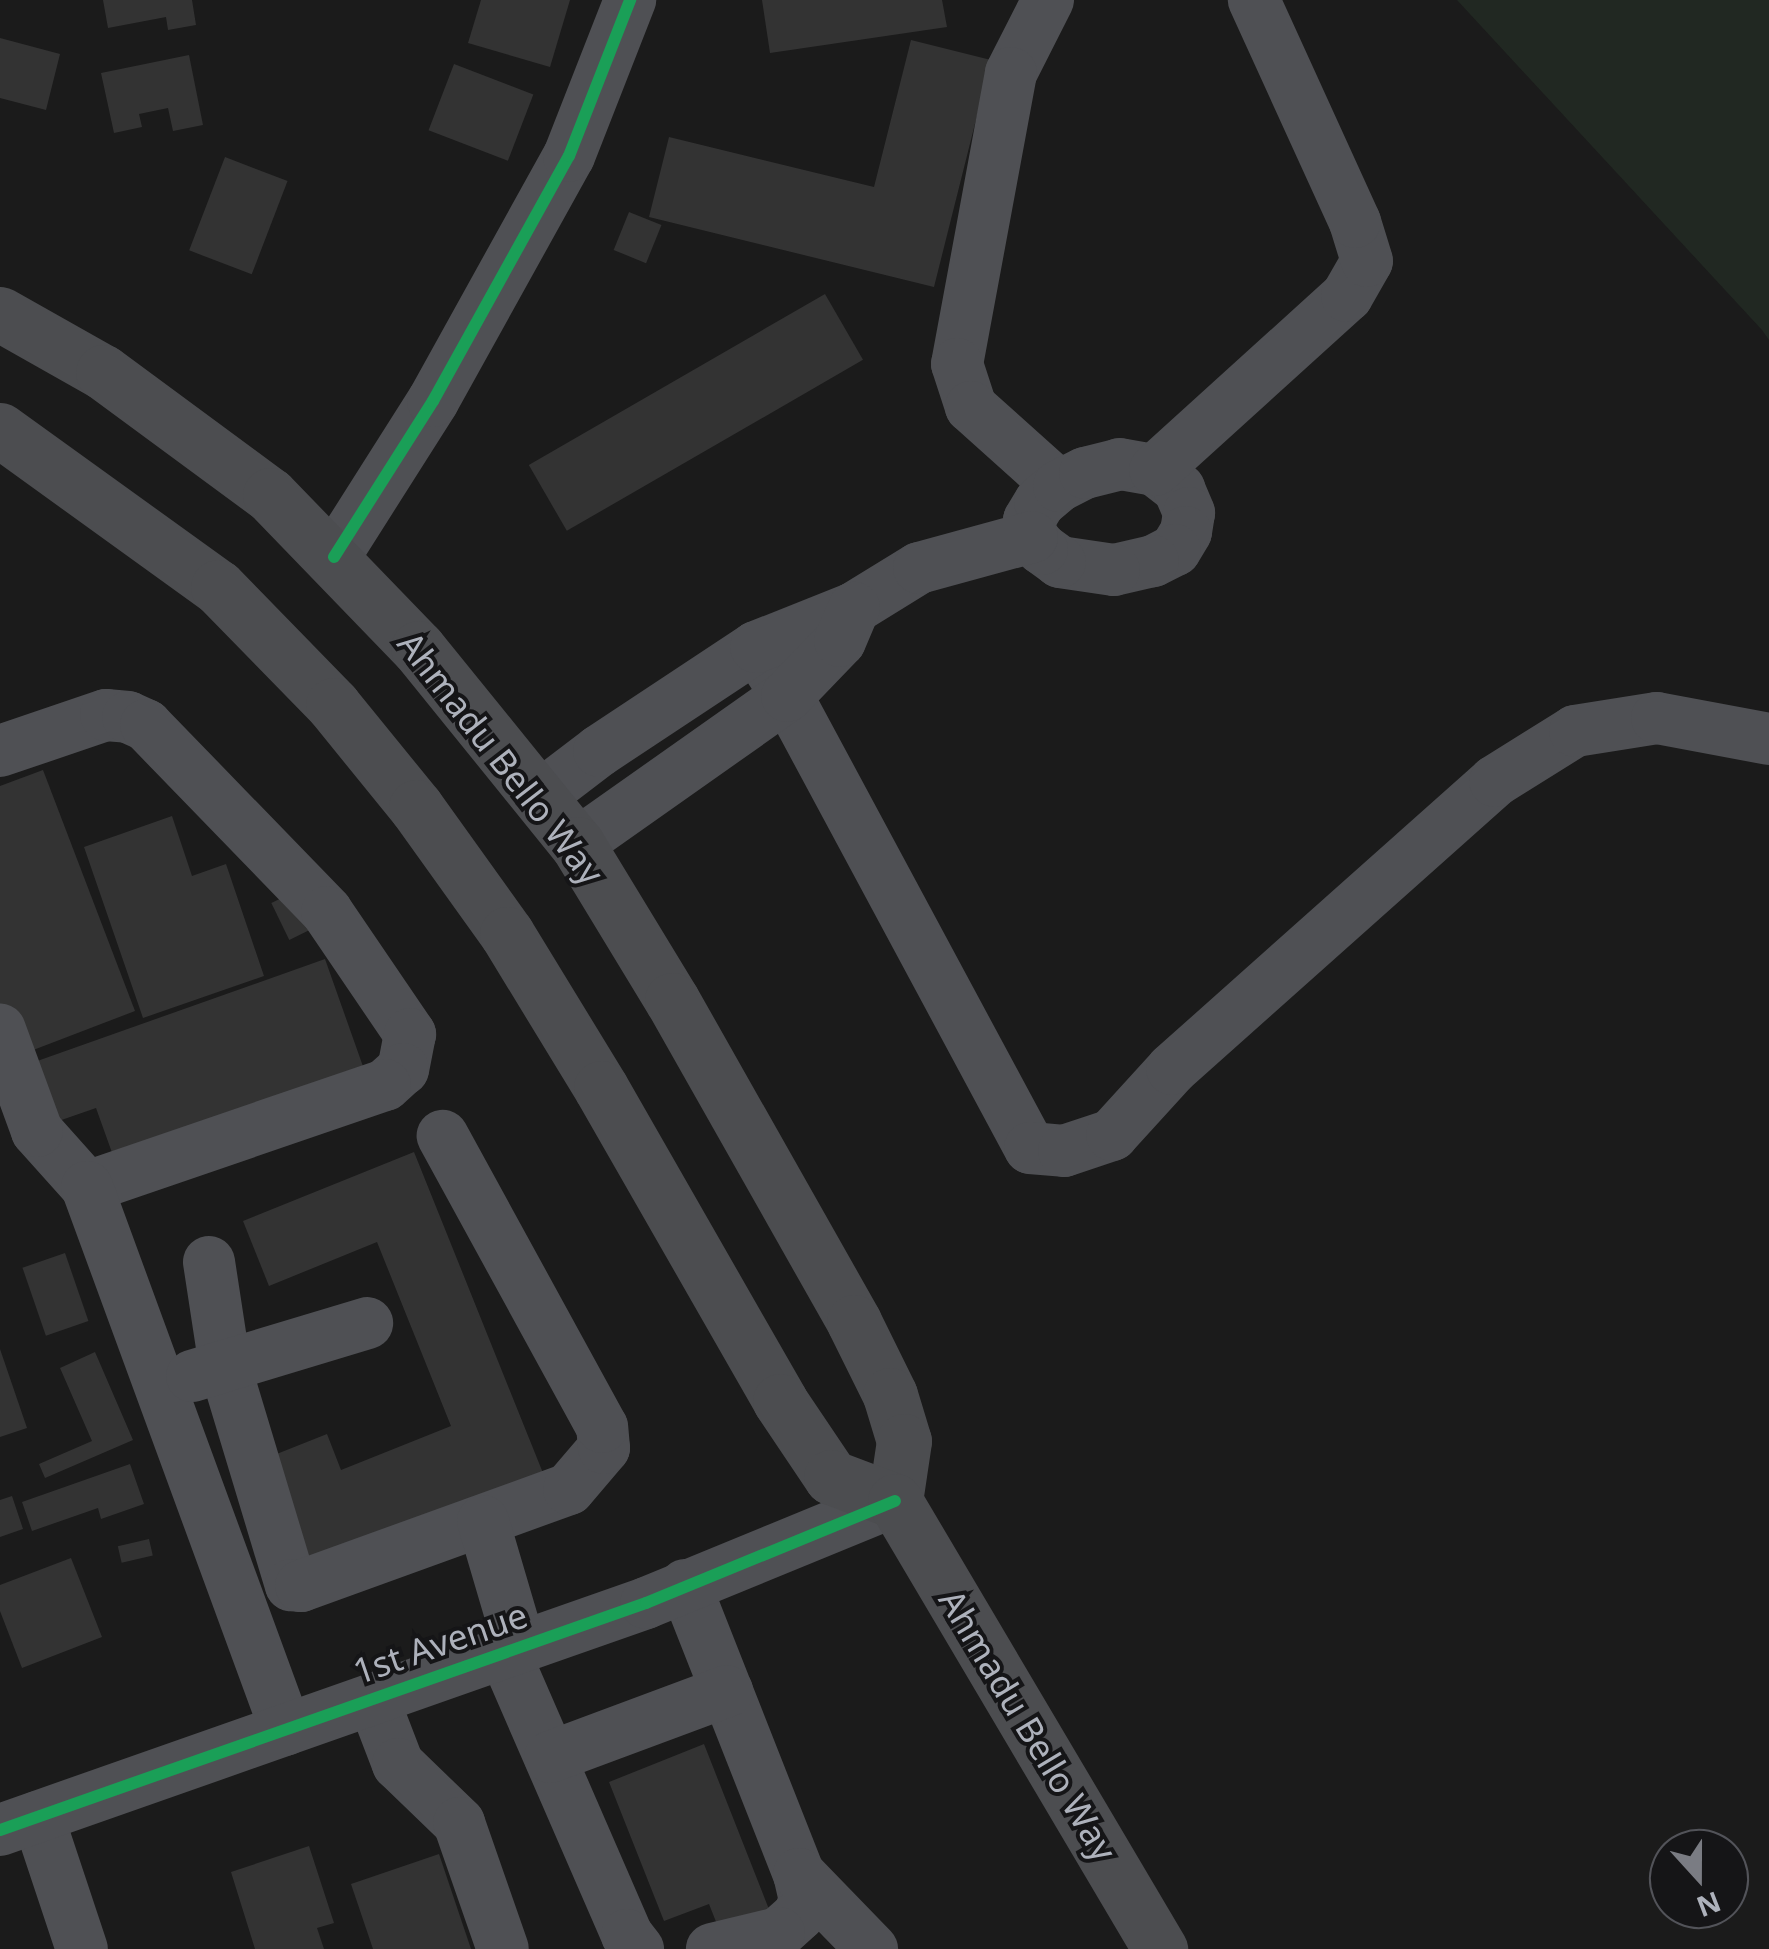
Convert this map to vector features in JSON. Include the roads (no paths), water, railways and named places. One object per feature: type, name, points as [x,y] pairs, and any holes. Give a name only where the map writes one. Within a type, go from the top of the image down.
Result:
[{"type":"main road","name":"Ahmadu Bello Way","points":[[0,314],[103,372],[270,495],[418,648],[578,844],[806,1237],[890,1396],[904,1441],[895,1502],[1160,1949]]},
{"type":"main road","points":[[0,430],[218,587],[333,705],[416,807],[506,934],[602,1088],[780,1401],[831,1477],[895,1502]]},
{"type":"street","points":[[334,557],[433,401],[568,156],[630,0]]},
{"type":"street","points":[[1048,0],[1011,73],[957,364],[971,407],[1058,486]]},
{"type":"street","points":[[1155,470],[1348,296],[1367,261],[1355,222],[1254,0]]},
{"type":"street","points":[[1120,464],[1155,470],[1179,489],[1190,513],[1186,532],[1175,550],[1153,562],[1114,570],[1060,562],[1032,538],[1029,520],[1058,486],[1120,464]]},
{"type":"street","points":[[540,796],[599,751],[756,647],[854,608],[919,568],[1032,538]]},
{"type":"street","points":[[578,844],[787,696],[840,642],[854,608]]},
{"type":"street","points":[[756,647],[787,696],[1030,1148],[1064,1151],[1112,1135],[1172,1068],[1495,780],[1576,731],[1657,718],[1769,738]]},
{"type":"street","points":[[0,751],[106,715],[128,717],[146,726],[327,912],[410,1034],[403,1069],[385,1086],[87,1188]]},
{"type":"street","points":[[0,1030],[37,1130],[87,1188],[286,1730]]},
{"type":"street","points":[[210,1262],[225,1367],[290,1584],[302,1586],[569,1489],[604,1448],[604,1435],[443,1136]]},
{"type":"street","points":[[160,1386],[368,1323]]},
{"type":"street","name":"1st Avenue","points":[[19,1824],[512,1650],[895,1502]]},
{"type":"street","points":[[483,1521],[512,1650],[550,1757],[627,1935],[638,1949]]},
{"type":"street","points":[[685,1586],[799,1874],[805,1900],[799,1915],[779,1933],[712,1949]]},
{"type":"street","points":[[550,1757],[726,1690]]},
{"type":"street","points":[[372,1699],[398,1764],[459,1823],[503,1949]]},
{"type":"street","points":[[19,1824],[82,1949]]},
{"type":"street","points":[[799,1874],[872,1949]]}]
